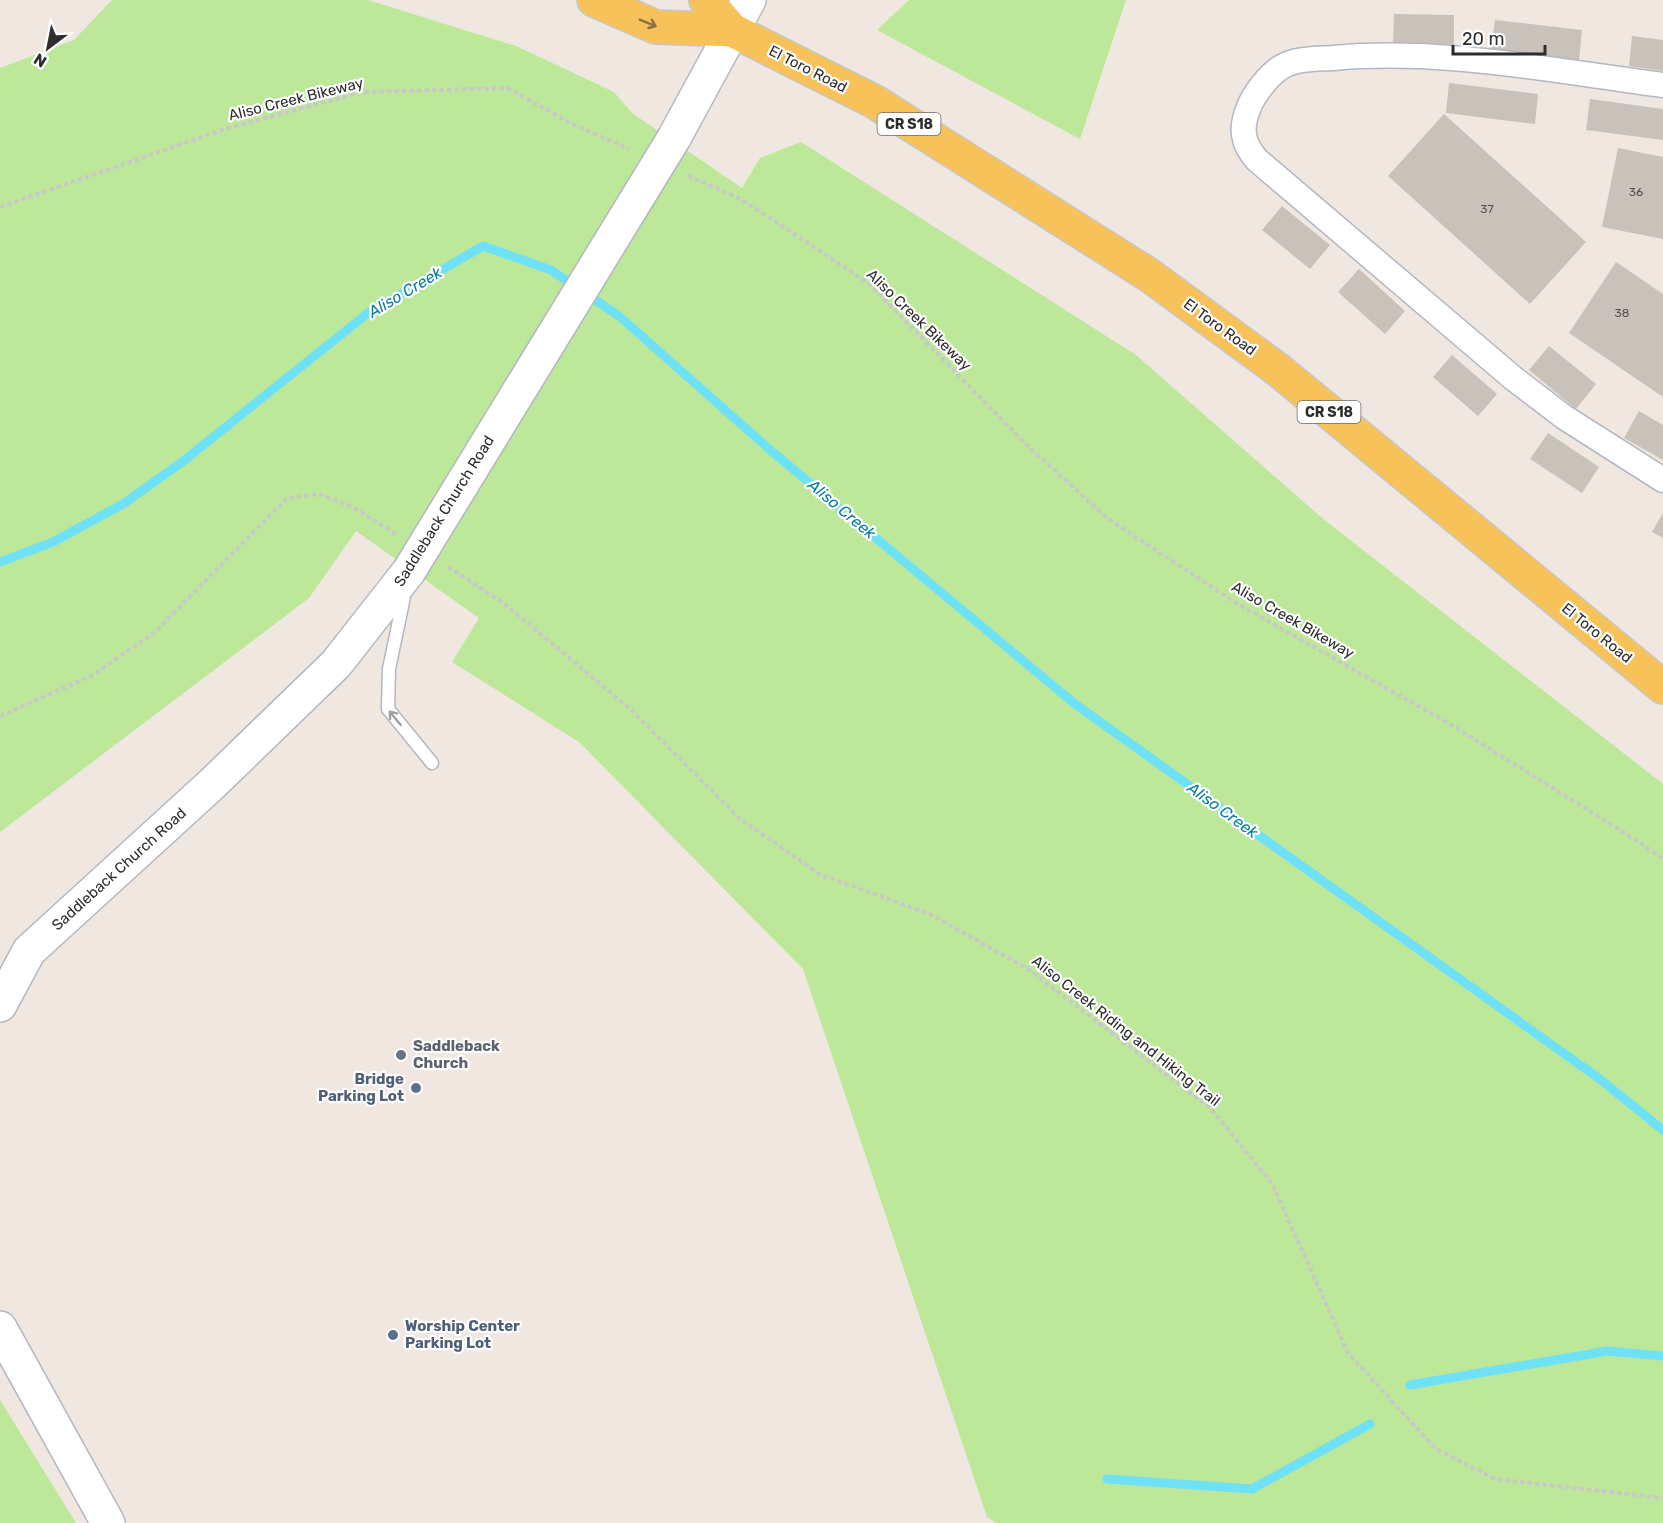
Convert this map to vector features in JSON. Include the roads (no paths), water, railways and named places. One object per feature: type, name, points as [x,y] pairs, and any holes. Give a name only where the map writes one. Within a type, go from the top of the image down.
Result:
[{"type":"main road","name":"El Toro Road","points":[[594,0],[656,27],[732,30]]},
{"type":"main road","name":"El Toro Road","points":[[706,0],[732,30],[875,102],[1149,275],[1277,369],[1663,687]]},
{"type":"main road","name":"Saddleback Church Road","points":[[0,1005],[29,951],[212,784],[336,663],[409,571],[674,138],[749,0]]},
{"type":"main road","points":[[0,1328],[108,1523]]},
{"type":"street","points":[[1663,85],[1445,57],[1358,56],[1300,61],[1280,68],[1252,99],[1244,118],[1242,135],[1248,149],[1257,160],[1513,378],[1564,417],[1663,480]]},
{"type":"lane","points":[[409,571],[389,669],[388,709],[432,763]]},
{"type":"waterway","name":"Aliso Creek","points":[[0,562],[53,542],[123,504],[182,462],[368,313],[483,246],[551,270],[619,316],[769,449],[1075,704],[1601,1080],[1663,1130]]},
{"type":"waterway","points":[[1410,1385],[1607,1351],[1663,1356]]},
{"type":"waterway","points":[[1107,1479],[1252,1489],[1370,1424]]},
{"type":"place","name":"Saddleback Church","points":[[401,1055]]},
{"type":"place","name":"Bridge Parking Lot","points":[[416,1088]]},
{"type":"place","name":"Worship Center Parking Lot","points":[[393,1335]]}]
